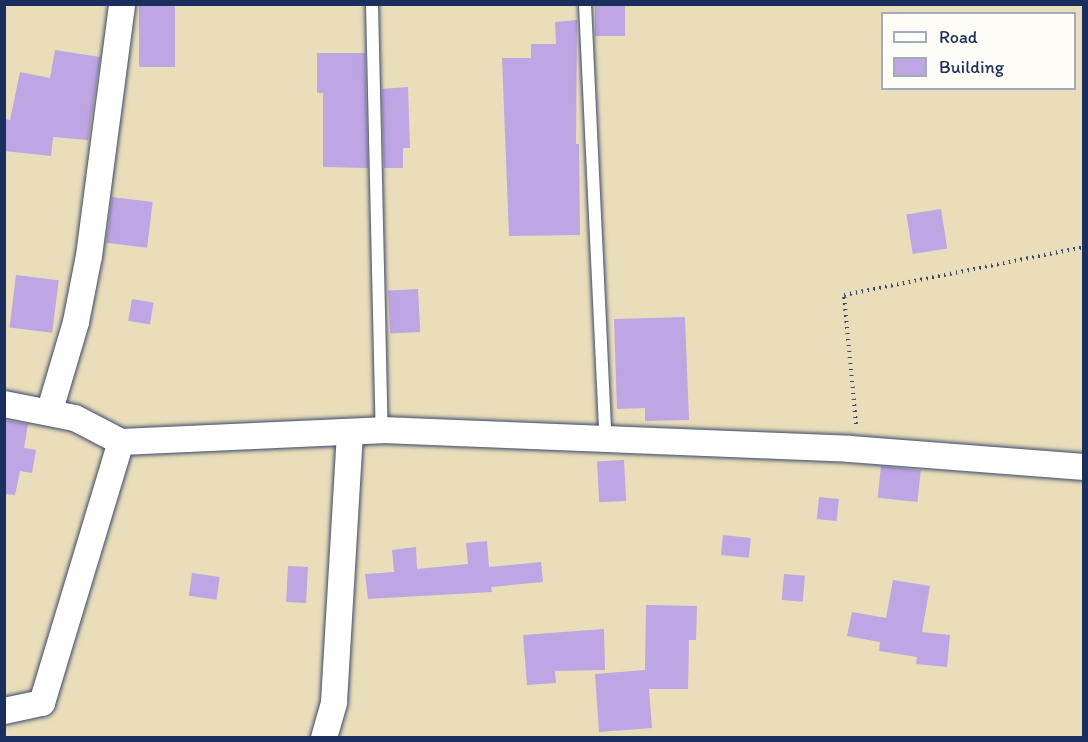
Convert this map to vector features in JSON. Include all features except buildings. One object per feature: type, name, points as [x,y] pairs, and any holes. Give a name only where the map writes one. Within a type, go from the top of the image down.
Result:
[{"type":"street","points":[[50,410],[76,322],[89,256],[122,4]]},
{"type":"street","points":[[4,404],[50,410],[75,418],[121,442],[382,430],[605,436],[850,449],[1083,467]]},
{"type":"street","points":[[324,738],[334,702],[350,433]]},
{"type":"street","points":[[4,711],[42,703],[121,442]]},
{"type":"lane","points":[[372,4],[382,430]]},
{"type":"lane","points":[[585,4],[605,436]]},
{"type":"path","points":[[850,449],[856,425],[844,295],[1083,247]]}]
